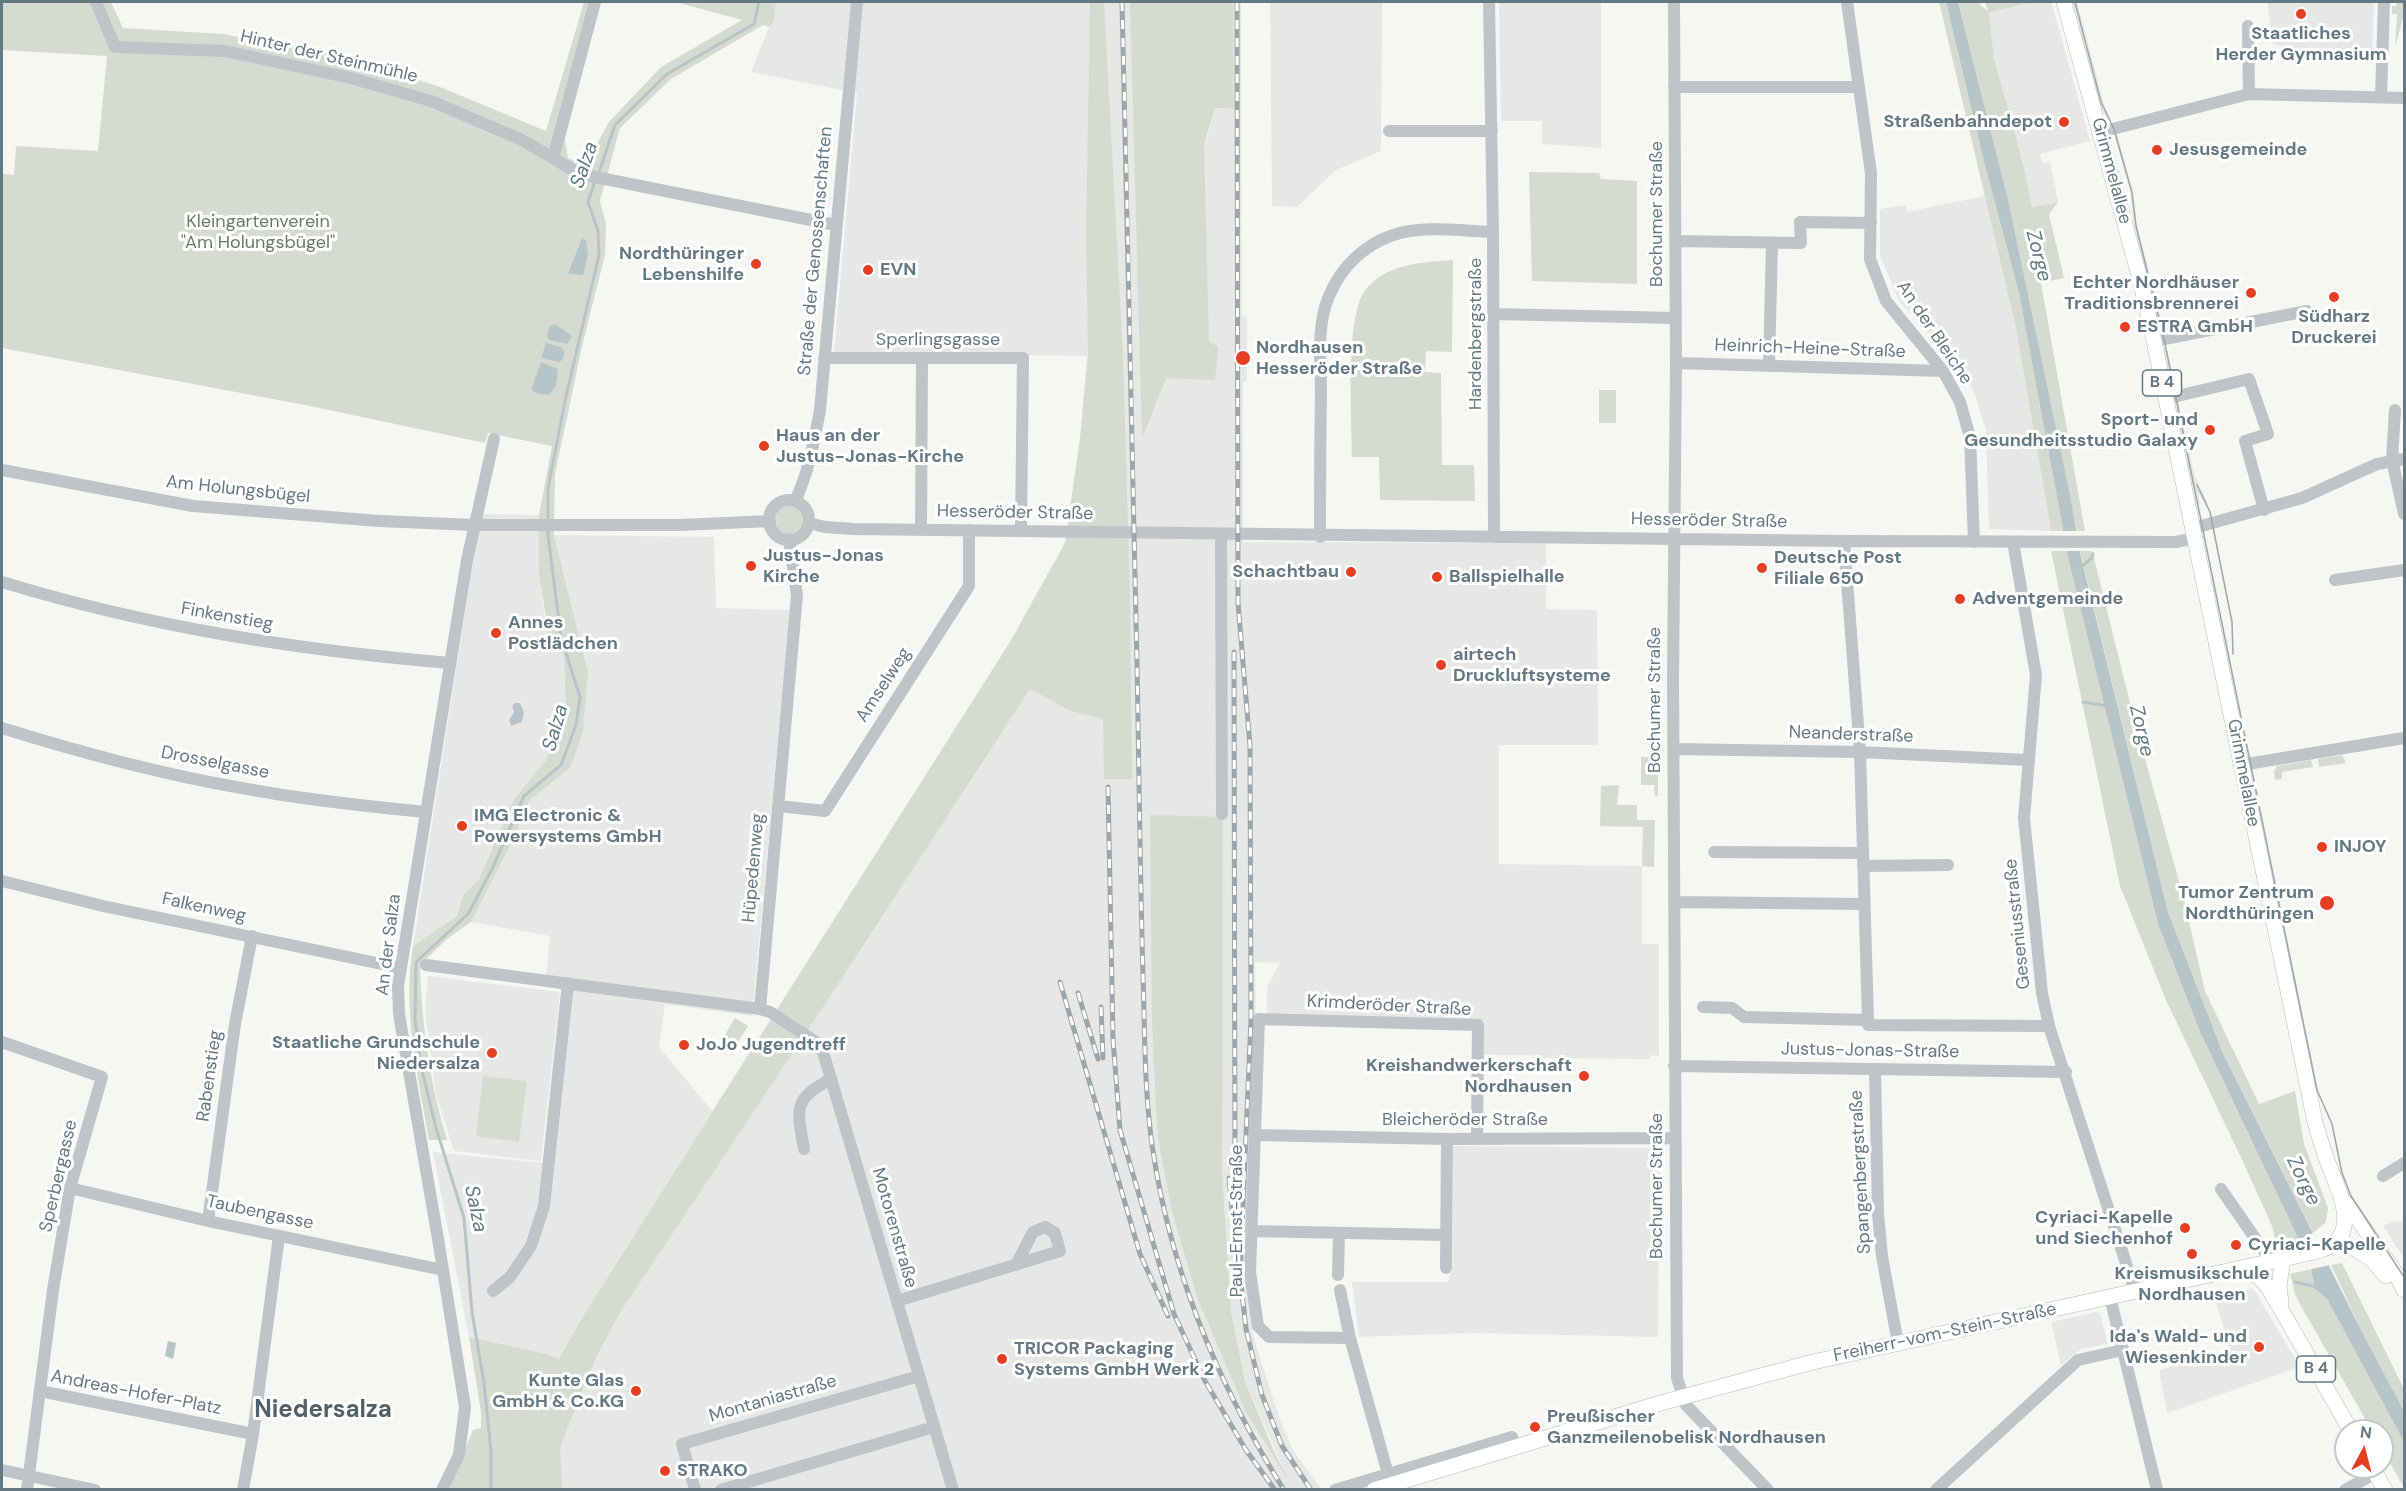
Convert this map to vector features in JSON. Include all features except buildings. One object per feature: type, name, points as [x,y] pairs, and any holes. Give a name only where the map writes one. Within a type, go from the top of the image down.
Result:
[{"type":"main road","name":"Grimmelallee","points":[[2064,2],[2141,283],[2195,533],[2315,1122],[2343,1201]]},
{"type":"main road","name":"B 4","points":[[2340,1240],[2344,1221],[2343,1201]]},
{"type":"main road","name":"B 4","points":[[2343,1201],[2395,1272],[2404,1291]]},
{"type":"main road","name":"Freiherr-vom-Stein-Straße","points":[[1374,1490],[1683,1397],[1813,1362],[2325,1250],[2340,1240]]},
{"type":"main road","points":[[2340,1240],[2375,1262],[2393,1284],[2404,1291]]},
{"type":"main road","name":"B 4","points":[[2277,1260],[2282,1307],[2344,1419]]},
{"type":"main road","points":[[2233,1270],[2258,1276],[2282,1307]]},
{"type":"street","name":"Hinter der Steinmühle","points":[[96,2],[115,48],[225,51],[351,78],[431,101],[522,140],[580,174],[837,225]]},
{"type":"street","points":[[553,158],[595,2]]},
{"type":"street","name":"Straße der Genossenschaften","points":[[795,501],[803,485],[812,453],[820,410],[857,2]]},
{"type":"street","name":"Hardenbergstraße","points":[[1489,2],[1494,314],[1494,537]]},
{"type":"street","name":"Bochumer Straße","points":[[1674,2],[1676,363],[1674,1066],[1677,1378],[1683,1397]]},
{"type":"street","name":"An der Bleiche","points":[[1847,2],[1871,173],[1870,259],[1886,301],[1943,371],[1959,402],[1970,437],[1974,542]]},
{"type":"street","points":[[2381,97],[2384,2]]},
{"type":"street","points":[[2248,26],[2249,94]]},
{"type":"street","points":[[1674,87],[1859,87]]},
{"type":"street","points":[[2101,132],[2249,94],[2404,98]]},
{"type":"street","points":[[1389,131],[1492,131]]},
{"type":"street","points":[[1674,241],[1800,243],[1800,222],[1871,223]]},
{"type":"street","points":[[1320,537],[1321,336],[1328,298],[1336,281],[1347,266],[1362,252],[1394,235],[1429,230],[1493,232]]},
{"type":"street","points":[[1769,366],[1772,243]]},
{"type":"street","points":[[2154,342],[2307,311]]},
{"type":"street","points":[[1494,314],[1675,318]]},
{"type":"street","name":"Sperlingsgasse","points":[[824,358],[1023,358],[1021,531]]},
{"type":"street","points":[[921,530],[922,359]]},
{"type":"street","name":"Heinrich-Heine-Straße","points":[[1676,363],[1943,371]]},
{"type":"street","points":[[2165,399],[2249,379],[2268,434],[2245,441],[2264,510]]},
{"type":"street","points":[[2395,410],[2404,513]]},
{"type":"street","name":"An der Salza","points":[[442,1490],[459,1455],[465,1407],[399,1014],[398,986],[474,525],[494,439]]},
{"type":"street","name":"Hesseröder Straße","points":[[809,523],[825,527],[854,529],[1320,537],[1674,538],[1844,542],[2176,542],[2195,533],[2308,496],[2377,464],[2398,460]]},
{"type":"street","name":"Am Holungsbügel","points":[[2,470],[193,506],[379,521],[474,525]]},
{"type":"street","points":[[788,500],[795,501],[806,508],[809,523],[805,532],[799,537],[789,539],[776,534],[770,521],[773,509],[778,503],[788,500]]},
{"type":"street","points":[[474,525],[680,525],[770,521]]},
{"type":"street","name":"Amselweg","points":[[778,806],[825,811],[969,586],[969,530]]},
{"type":"street","points":[[1221,535],[1222,814]]},
{"type":"street","name":"Hüpedenweg","points":[[760,1009],[797,595],[789,539]]},
{"type":"street","points":[[1844,542],[1860,752],[1868,1020]]},
{"type":"street","name":"Geseniusstraße","points":[[2013,542],[2036,675],[2027,760],[2024,818],[2042,993],[2049,1026],[2066,1072],[2135,1292]]},
{"type":"street","points":[[2335,580],[2404,570]]},
{"type":"street","name":"Finkenstieg","points":[[2,582],[124,615],[218,634],[347,654],[450,663]]},
{"type":"street","name":"Drosselgasse","points":[[2,728],[87,754],[225,785],[345,804],[426,812]]},
{"type":"street","points":[[2241,765],[2404,738]]},
{"type":"street","name":"Neanderstraße","points":[[1674,749],[1860,752],[2027,760]]},
{"type":"street","points":[[1714,852],[1948,865]]},
{"type":"street","name":"Falkenweg","points":[[2,881],[103,906],[401,968]]},
{"type":"street","points":[[1674,902],[1864,904]]},
{"type":"street","name":"Rabenstieg","points":[[208,1221],[235,1024],[252,936]]},
{"type":"street","points":[[426,964],[760,1009]]},
{"type":"street","points":[[493,1291],[510,1276],[531,1246],[544,1206],[568,983]]},
{"type":"street","name":"Justus-Jonas-Straße","points":[[1704,1008],[1732,1008],[1744,1017],[1868,1020],[1868,1025],[2049,1026]]},
{"type":"street","name":"Motorenstraße","points":[[760,1009],[770,1012],[819,1044],[953,1490]]},
{"type":"street","name":"Paul-Ernst-Straße","points":[[1259,1019],[1250,1272],[1258,1326],[1269,1337],[1350,1338]]},
{"type":"street","name":"Krimderöder Straße","points":[[1259,1019],[1478,1025],[1477,1139]]},
{"type":"street","name":"Sperbergasse","points":[[2,1042],[102,1077],[70,1188],[53,1290],[40,1390]]},
{"type":"street","name":"Justus-Jonas-Straße","points":[[1674,1066],[2066,1072]]},
{"type":"street","name":"Spangenbergstraße","points":[[1875,1069],[1878,1214],[1882,1256],[1898,1344]]},
{"type":"street","points":[[804,1149],[800,1123],[801,1102],[811,1089],[831,1079]]},
{"type":"street","name":"Bleicheröder Straße","points":[[1255,1135],[1447,1139],[1675,1138]]},
{"type":"street","points":[[1446,1268],[1447,1139]]},
{"type":"street","points":[[2383,1176],[2404,1163]]},
{"type":"street","name":"Taubengasse","points":[[70,1188],[208,1221],[443,1270]]},
{"type":"street","points":[[2221,1189],[2277,1260]]},
{"type":"street","points":[[1251,1231],[1445,1235]]},
{"type":"street","points":[[1338,1275],[1339,1233]]},
{"type":"street","points":[[243,1490],[253,1434],[279,1236]]},
{"type":"street","points":[[897,1301],[1016,1265]]},
{"type":"street","points":[[1340,1290],[1350,1338],[1388,1474]]},
{"type":"street","points":[[2110,1297],[2157,1490]]},
{"type":"street","points":[[1936,1490],[2078,1360],[2123,1350]]},
{"type":"street","name":"Montaniastraße","points":[[696,1490],[682,1444],[919,1376]]},
{"type":"street","name":"Andreas-Hofer-Platz","points":[[27,1490],[40,1390],[253,1434]]},
{"type":"street","points":[[1683,1397],[1686,1405],[1768,1490]]},
{"type":"street","points":[[721,1490],[934,1427]]},
{"type":"street","points":[[1335,1490],[1512,1437],[1515,1448]]},
{"type":"street","points":[[2,1470],[95,1490]]},
{"type":"street","points":[[2345,1490],[2361,1479]]},
{"type":"shaded area","points":[[776,2],[1170,2],[1205,144],[1215,108],[1234,109],[1233,2],[1241,2],[1242,316],[1247,317],[1247,381],[1243,382],[1243,542],[1546,543],[1546,609],[1597,610],[1598,745],[1499,745],[1499,864],[1642,866],[1642,944],[1659,944],[1659,1056],[1651,1055],[1650,1059],[1635,1059],[1480,1055],[1481,1020],[1267,1016],[1267,987],[1280,963],[1255,962],[1256,1023],[1246,1272],[1250,1310],[1254,1339],[1280,1420],[1294,1452],[1321,1489],[512,1489],[559,1359],[547,1354],[469,1337],[433,1152],[543,1163],[562,989],[545,987],[550,936],[471,922],[513,840],[529,801],[570,768],[588,672],[554,535],[714,537],[716,608],[790,610],[752,1016],[665,1004],[659,1047],[712,1111],[1010,642],[1065,543],[1080,439],[1087,356],[834,352],[857,93],[751,72],[769,27],[774,21]],"holes":[[[1222,1019],[1222,1169],[1231,1311],[1245,1381],[1286,1475],[1197,1297],[1172,1212],[1160,1151],[1152,1025]]]},
{"type":"shaded area","points":[[1270,2],[1382,2],[1381,151],[1336,170],[1297,207],[1272,206]]},
{"type":"shaded area","points":[[1499,2],[1601,2],[1601,148],[1542,144],[1542,121],[1501,121]]},
{"type":"shaded area","points":[[1946,2],[1958,2],[2008,199],[2081,557],[2168,912],[2222,1051],[2362,1332],[2404,1411],[2404,1442],[2394,1419],[2392,1419],[2327,1299],[2315,1289],[2311,1269],[2299,1240],[2200,1032],[2158,924],[2068,557],[2019,293],[1984,162]]},
{"type":"shaded area","points":[[2034,2],[2052,4],[2090,141],[2040,154],[2042,163],[2050,162],[2058,202],[2032,207],[2024,167],[1994,58],[1989,11]]},
{"type":"shaded area","points":[[2072,2],[2077,2],[2105,108],[2111,120],[2107,119],[2101,109]]},
{"type":"shaded area","points":[[2267,2],[2374,2],[2372,53],[2307,52],[2307,61],[2284,52],[2284,47],[2273,44]]},
{"type":"shaded area","points":[[2117,135],[2133,190],[2137,226],[2150,274],[2147,275],[2134,227],[2130,191],[2115,137]]},
{"type":"shaded area","points":[[1985,196],[2016,328],[2051,531],[1989,529],[1986,430],[1974,392],[1959,367],[1899,301],[1880,256],[1880,209],[1906,205],[1907,212]]},
{"type":"shaded area","points":[[582,238],[586,240],[588,255],[583,275],[568,274]]},
{"type":"shaded area","points":[[2153,282],[2164,334],[2160,335],[2149,283]]},
{"type":"shaded area","points":[[555,324],[572,336],[567,344],[549,340],[547,336],[549,327]]},
{"type":"shaded area","points":[[546,343],[561,347],[565,353],[562,360],[559,362],[541,358]]},
{"type":"shaded area","points":[[2167,348],[2176,392],[2172,393],[2164,349]]},
{"type":"shaded area","points":[[541,362],[558,369],[556,386],[549,395],[531,390]]},
{"type":"shaded area","points":[[2178,400],[2194,474],[2208,503],[2205,504],[2198,493],[2200,504],[2196,505],[2174,401]]},
{"type":"shaded area","points":[[480,514],[539,515],[539,575],[550,641],[564,656],[566,714],[546,760],[514,799],[479,879],[463,895],[457,916],[413,946]]},
{"type":"shaded area","points":[[520,703],[524,712],[522,722],[511,726],[509,720],[514,712],[512,706]]},
{"type":"shaded area","name":"Staatliche Grundschule Niedersalza","points":[[428,976],[560,992],[541,1161],[454,1151],[436,1095],[425,1011]]},
{"type":"shaded area","points":[[1453,1146],[1660,1148],[1658,1337],[1473,1333],[1359,1337],[1352,1282],[1448,1282],[1453,1263]]},
{"type":"shaded area","points":[[2394,1221],[2404,1222],[2404,1259],[2383,1226]]},
{"type":"shaded area","name":"Ida's Wald- und Wiesenkinder","points":[[2253,1288],[2300,1367],[2167,1413],[2159,1370],[2231,1352],[2215,1300]]},
{"type":"shaded area","points":[[2096,1312],[2100,1314],[2108,1344],[2081,1349],[2061,1365],[2051,1322]]},
{"type":"shaded area","points":[[168,1341],[176,1343],[173,1359],[165,1356]]},
{"type":"green space","name":"Kleingartenverein \"Am Holungsbügel\"","points":[[2,2],[111,2],[123,28],[223,34],[351,58],[440,87],[546,131],[584,2],[601,2],[565,139],[568,158],[585,166],[609,122],[661,67],[742,20],[676,2],[776,2],[774,21],[769,27],[763,25],[671,79],[620,128],[600,201],[606,224],[605,255],[583,342],[555,474],[554,535],[588,672],[583,732],[570,768],[529,801],[513,840],[471,922],[447,939],[423,962],[420,968],[428,1055],[447,1140],[429,1140],[420,1092],[410,1019],[410,970],[413,946],[457,916],[463,895],[479,879],[514,799],[546,760],[566,714],[564,656],[550,641],[539,575],[539,515],[552,446],[488,433],[485,443],[310,406],[2,348],[2,174],[14,175],[16,146],[98,151],[107,56],[2,50]]},
{"type":"green space","points":[[1090,2],[1104,2],[1123,355],[1130,595],[1132,779],[1104,779],[1103,719],[1071,711],[1030,689],[831,995],[621,1311],[596,1357],[560,1447],[562,1489],[449,1490],[473,1430],[481,1428],[481,1412],[469,1337],[547,1354],[559,1359],[584,1315],[1010,642],[1065,543],[1080,439],[1088,356],[1086,233]]},
{"type":"green space","points":[[1130,2],[1233,2],[1234,109],[1215,108],[1204,145],[1209,341],[1218,347],[1215,380],[1166,378],[1142,438]]},
{"type":"green space","points":[[1939,2],[1946,2],[1984,162],[2019,293],[2063,531],[2051,531],[2016,328]]},
{"type":"green space","points":[[1958,2],[1979,2],[1988,11],[1985,2],[2034,2],[1989,12],[1994,58],[2024,167],[2032,207],[2058,202],[2049,214],[2064,278],[2041,283],[2085,531],[2077,531],[2008,199]]},
{"type":"green space","points":[[2397,2],[2404,2],[2404,15],[2395,47],[2397,14],[2392,14],[2392,6],[2396,6]]},
{"type":"green space","points":[[1529,172],[1599,173],[1601,179],[1637,181],[1637,284],[1532,281]]},
{"type":"green space","points":[[1453,260],[1452,352],[1426,351],[1425,372],[1441,373],[1442,465],[1474,465],[1475,501],[1380,500],[1379,457],[1352,457],[1351,371],[1354,324],[1358,306],[1364,292],[1382,275],[1404,266]]},
{"type":"green space","points":[[1599,390],[1616,390],[1616,423],[1599,423]]},
{"type":"green space","points":[[789,504],[795,505],[803,513],[803,525],[795,533],[789,534],[783,533],[775,525],[774,519],[775,513],[783,505]]},
{"type":"green space","points":[[2051,551],[2067,551],[2158,924],[2200,1032],[2299,1240],[2277,1246],[2272,1226],[2166,1000],[2120,886]]},
{"type":"green space","points":[[2080,551],[2092,551],[2093,554],[2133,715],[2183,896],[2205,991],[2259,1104],[2295,1091],[2304,1144],[2328,1208],[2326,1222],[2313,1233],[2222,1051],[2168,912]]},
{"type":"green space","points":[[2342,755],[2346,763],[2319,767],[2318,759]]},
{"type":"green space","points":[[1641,757],[1658,757],[1658,796],[1655,796],[1654,785],[1641,785]]},
{"type":"green space","points":[[2311,760],[2313,767],[2282,772],[2282,779],[2275,780],[2274,771],[2277,766]]},
{"type":"green space","points":[[1619,785],[1617,805],[1637,805],[1637,820],[1655,820],[1654,867],[1642,866],[1643,827],[1600,826],[1601,786]]},
{"type":"green space","points":[[1150,815],[1223,817],[1222,1169],[1231,1311],[1245,1381],[1273,1449],[1290,1483],[1246,1412],[1197,1297],[1172,1212],[1157,1125],[1152,1025]]},
{"type":"green space","points":[[735,1018],[748,1026],[733,1050],[720,1043]]},
{"type":"green space","points":[[483,1076],[527,1081],[519,1142],[476,1136]]},
{"type":"green space","points":[[2342,1263],[2404,1389],[2404,1411],[2362,1332],[2331,1265]]},
{"type":"green space","points":[[2311,1269],[2315,1289],[2327,1299],[2392,1419],[2365,1419],[2296,1297],[2290,1274]]},
{"type":"green space","points":[[2394,1423],[2404,1442],[2404,1488],[2394,1470]]},
{"type":"pier","points":[[2060,531],[2080,531],[2083,551],[2064,551]]},
{"type":"pier","points":[[2316,1232],[2334,1264],[2308,1270],[2296,1241]]},
{"type":"waterway","name":"Salza","points":[[598,175],[615,125],[667,74],[754,24],[759,2]]},
{"type":"waterway","name":"Salza","points":[[548,520],[548,488],[565,401],[599,255],[598,231],[588,202],[595,181]]},
{"type":"waterway","name":"Salza","points":[[491,1490],[491,1452],[484,1383],[472,1312],[464,1218],[436,1128],[421,1066],[415,1020],[416,962],[468,914],[493,867],[524,796],[561,765],[576,725],[580,697],[561,637],[547,527]]},
{"type":"waterway","points":[[2081,567],[2092,558],[2093,554]]},
{"type":"waterway","points":[[2083,702],[2108,706]]},
{"type":"waterway","points":[[2295,1282],[2317,1287]]},
{"type":"tram line","points":[[2075,2],[2101,102],[2114,129],[2132,193],[2136,226],[2164,339],[2317,1090],[2332,1124],[2342,1173],[2351,1196],[2404,1277]]},
{"type":"tram line","points":[[2197,485],[2210,512],[2232,622],[2233,654]]},
{"type":"railway","points":[[1122,2],[1145,1063],[1150,1129],[1161,1196],[1185,1284],[1219,1369],[1260,1451],[1284,1490]]},
{"type":"railway","points":[[1237,2],[1238,603],[1250,746],[1251,1019],[1240,1275],[1246,1329],[1262,1395],[1282,1446],[1311,1490]]},
{"type":"railway","points":[[1234,652],[1235,1186]]},
{"type":"railway","points":[[1108,787],[1113,1039],[1120,1130],[1174,1314],[1205,1381],[1246,1450],[1275,1490]]},
{"type":"railway","points":[[1060,982],[1140,1254],[1168,1316]]},
{"type":"railway","points":[[1078,993],[1098,1059]]},
{"type":"railway","points":[[1101,1007],[1103,1058]]},
{"type":"railway","points":[[1229,1178],[1234,1229]]},
{"type":"place","name":"Staatliches Herder Gymnasium","points":[[2301,14]]},
{"type":"place","name":"Straßenbahndepot","points":[[2064,122]]},
{"type":"place","name":"Jesusgemeinde","points":[[2157,150]]},
{"type":"place","name":"Nordthüringer Lebenshilfe","points":[[756,264]]},
{"type":"place","name":"EVN","points":[[868,270]]},
{"type":"place","name":"Echter Nordhäuser Traditionsbrennerei","points":[[2251,293]]},
{"type":"place","name":"Südharz Druckerei","points":[[2334,297]]},
{"type":"place","name":"ESTRA GmbH","points":[[2125,327]]},
{"type":"place","name":"Nordhausen Hesseröder Straße","points":[[1243,358]]},
{"type":"place","name":"Sport- und Gesundheitsstudio Galaxy","points":[[2210,430]]},
{"type":"place","name":"Haus an der Justus-Jonas-Kirche","points":[[764,446]]},
{"type":"place","name":"Justus-Jonas Kirche","points":[[751,566]]},
{"type":"place","name":"Deutsche Post Filiale 650","points":[[1762,568]]},
{"type":"place","name":"Schachtbau","points":[[1351,572]]},
{"type":"place","name":"Ballspielhalle","points":[[1437,577]]},
{"type":"place","name":"Adventgemeinde","points":[[1960,599]]},
{"type":"place","name":"Annes Postlädchen","points":[[496,633]]},
{"type":"place","name":"airtech Druckluftsysteme","points":[[1441,665]]},
{"type":"place","name":"IMG Electronic & Powersystems GmbH","points":[[462,826]]},
{"type":"place","name":"INJOY","points":[[2322,847]]},
{"type":"place","name":"Tumor Zentrum Nordthüringen","points":[[2327,903]]},
{"type":"place","name":"JoJo Jugendtreff","points":[[684,1045]]},
{"type":"place","name":"Staatliche Grundschule Niedersalza","points":[[492,1053]]},
{"type":"place","name":"Kreishandwerkerschaft Nordhausen","points":[[1584,1076]]},
{"type":"place","name":"Cyriaci-Kapelle und Siechenhof","points":[[2185,1228]]},
{"type":"place","name":"Cyriaci-Kapelle","points":[[2236,1245]]},
{"type":"place","name":"Kreismusikschule Nordhausen","points":[[2192,1254]]},
{"type":"place","name":"Ida's Wald- und Wiesenkinder","points":[[2259,1347]]},
{"type":"place","name":"TRICOR Packaging Systems GmbH Werk 2","points":[[1002,1359]]},
{"type":"place","name":"Kunte Glas GmbH & Co.KG","points":[[636,1391]]},
{"type":"place","name":"Preußischer Ganzmeilenobelisk Nordhausen","points":[[1535,1427]]},
{"type":"place","name":"STRAKO","points":[[665,1471]]},
{"type":"district","name":"Niedersalza","points":[[323,1411]]},
{"type":"water label","name":"Zorge","points":[[2038,256]]},
{"type":"water label","name":"Zorge","points":[[2141,731]]},
{"type":"water label","name":"Zorge","points":[[2303,1181]]}]
